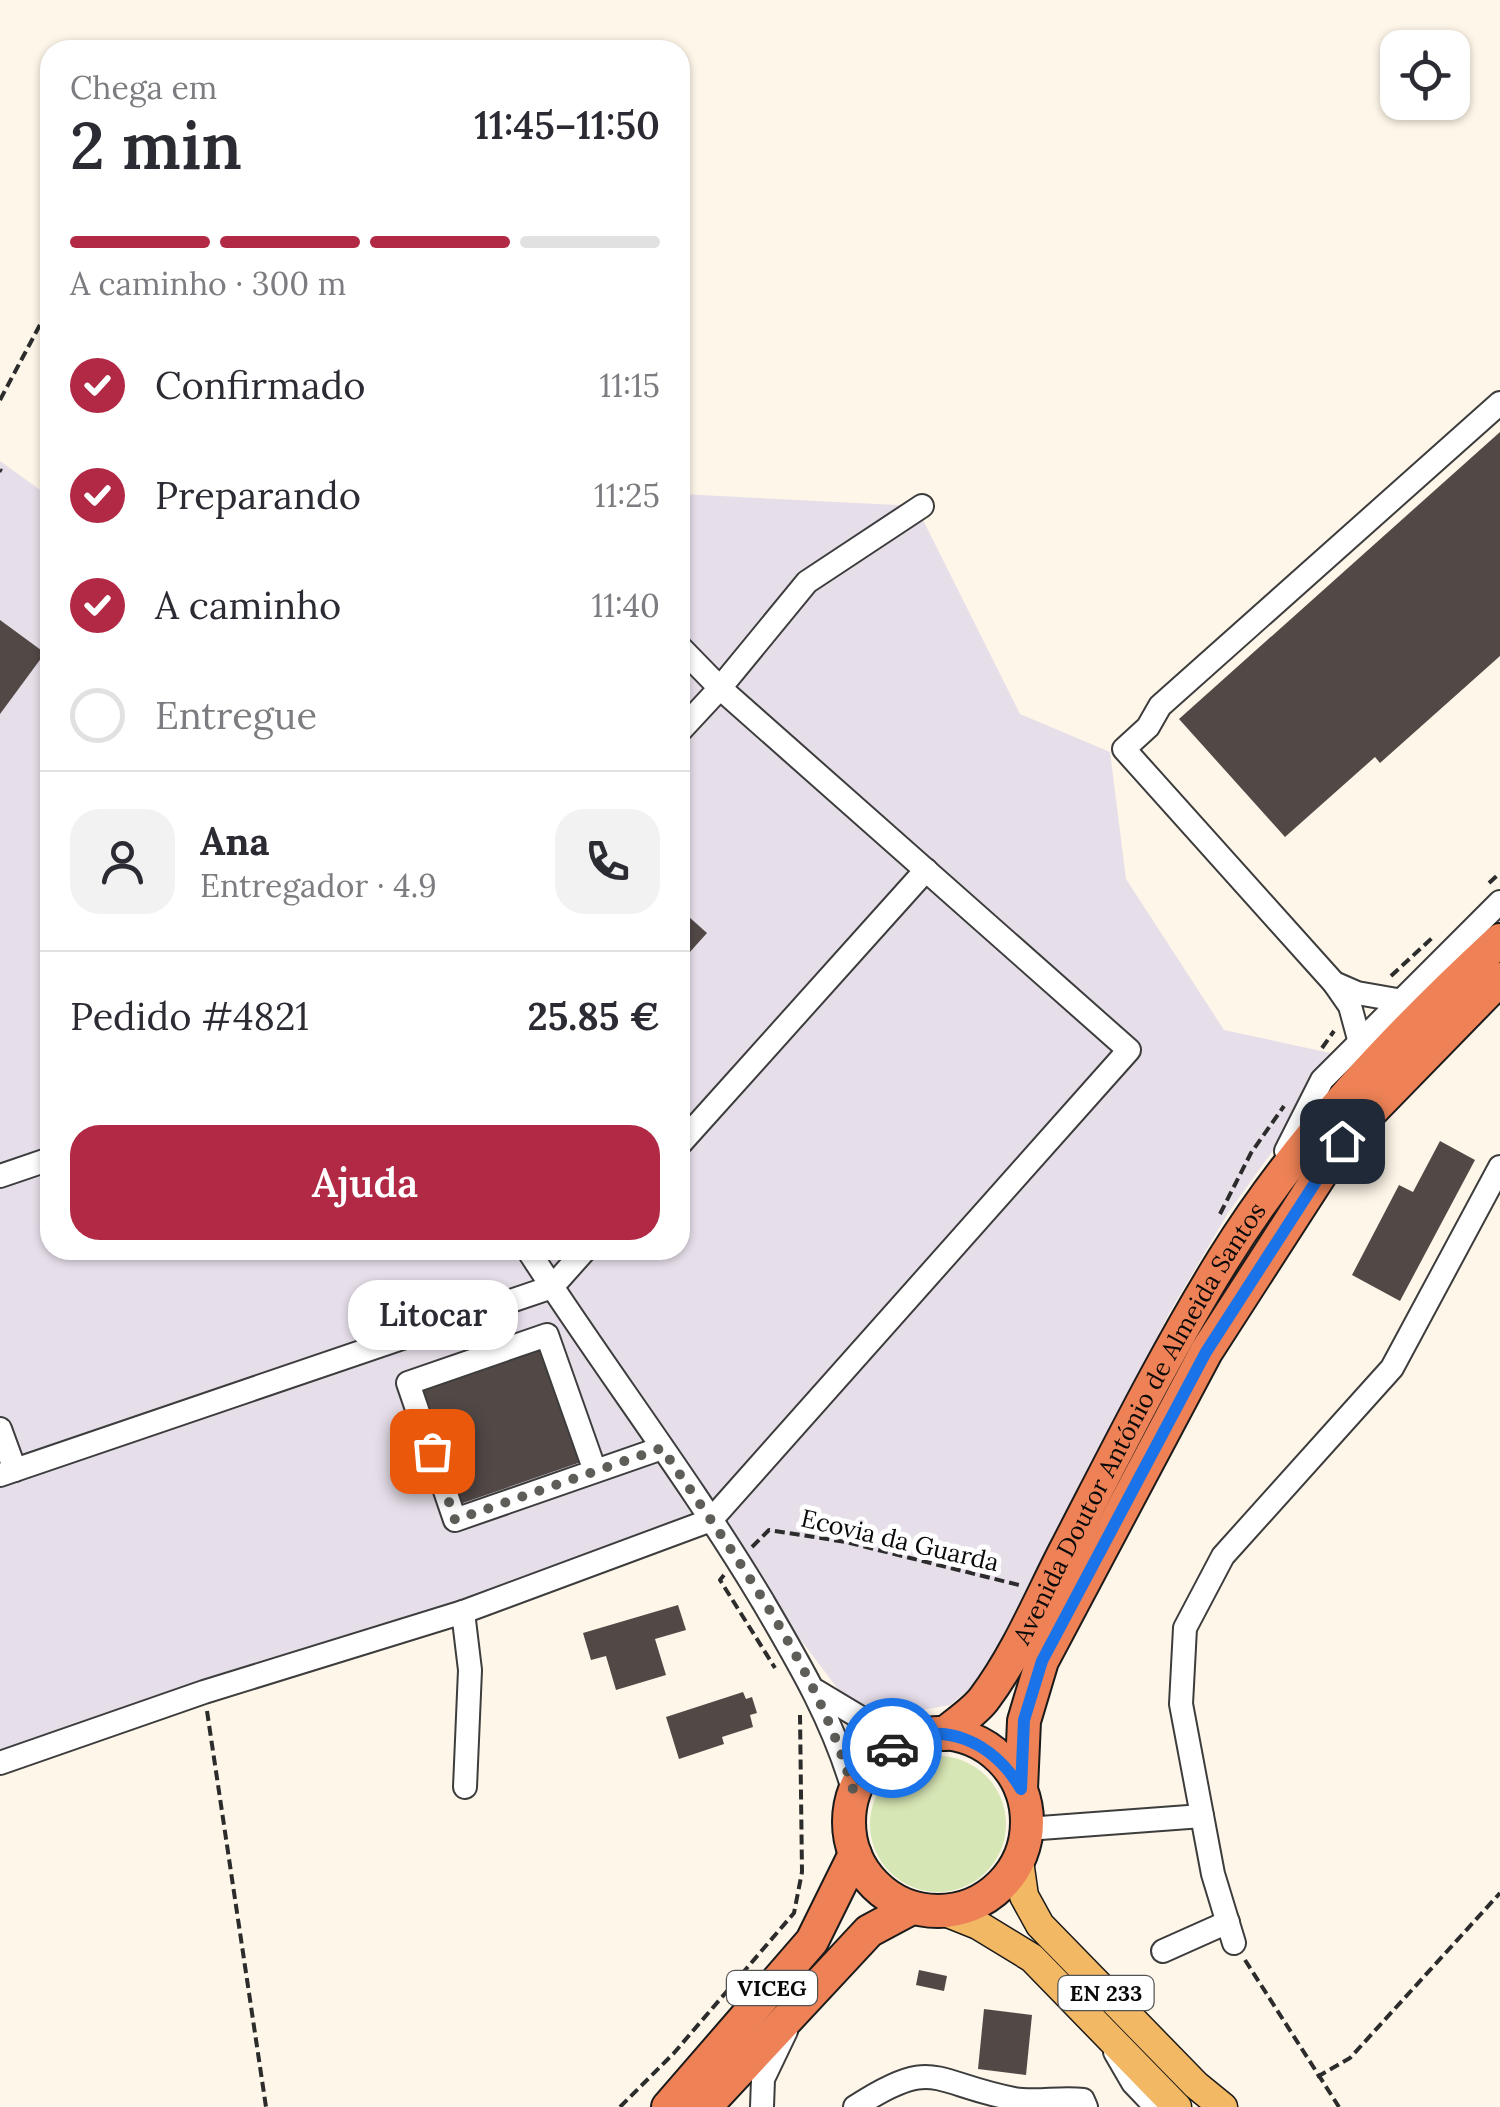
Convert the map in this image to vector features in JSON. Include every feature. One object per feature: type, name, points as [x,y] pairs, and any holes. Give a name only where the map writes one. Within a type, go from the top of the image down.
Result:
[{"type":"highway","name":"Avenida Doutor António de Almeida Santos","points":[[944,1734],[982,1702],[1018,1644],[1158,1377],[1223,1260],[1260,1205],[1338,1105],[1435,1000],[1500,940]]},
{"type":"highway","name":"Avenida Doutor António de Almeida Santos","points":[[1021,1789],[1024,1720],[1042,1661],[1206,1352],[1342,1141],[1500,979]]},
{"type":"highway","points":[[944,1734],[991,1750],[1021,1789],[1023,1845],[988,1896],[928,1910],[888,1896],[868,1878],[855,1854],[850,1824],[854,1793],[881,1754],[901,1742],[944,1734]]},
{"type":"highway","name":"VICEG","points":[[668,2107],[812,1942],[855,1854]]},
{"type":"highway","name":"VICEG","points":[[705,2107],[869,1931],[928,1910]]},
{"type":"main road","name":"EN 233","points":[[1023,1845],[1024,1896],[1040,1925],[1196,2085],[1223,2107]]},
{"type":"main road","name":"EN 233","points":[[928,1910],[978,1925],[1032,1958],[1177,2107]]},
{"type":"street","points":[[1359,1038],[1352,1013],[1334,982],[1124,749],[1148,727],[1160,706],[1500,403]]},
{"type":"street","points":[[690,720],[807,582],[922,506]]},
{"type":"street","points":[[0,1763],[204,1692],[464,1612],[710,1520],[1130,1050],[690,658]]},
{"type":"street","points":[[690,1133],[926,870]]},
{"type":"street","points":[[1260,1205],[1322,1080],[1493,895]]},
{"type":"street","points":[[1334,982],[1398,1000]]},
{"type":"street","points":[[0,1176],[40,1162]]},
{"type":"street","points":[[1163,1950],[1231,1932],[1202,1816],[1181,1704],[1185,1628],[1223,1556],[1392,1368],[1500,1167]]},
{"type":"street","points":[[534,1260],[738,1561],[816,1690],[842,1748],[854,1793]]},
{"type":"street","points":[[0,1429],[7,1472],[552,1287],[576,1260]]},
{"type":"street","points":[[595,1471],[547,1334],[408,1383],[455,1520],[662,1448]]},
{"type":"street","points":[[464,1612],[470,1670],[465,1787]]},
{"type":"street","points":[[816,1690],[901,1742]]},
{"type":"street","points":[[1023,1845],[1202,1816]]},
{"type":"street","points":[[762,2107],[764,2079],[799,2003]]},
{"type":"street","points":[[1103,2032],[1133,2083],[1156,2107]]},
{"type":"street","points":[[855,2107],[896,2080],[922,2074],[1018,2100],[1083,2100],[1086,2107]]},
{"type":"path","points":[[0,400],[40,325]]},
{"type":"path","points":[[1493,895],[1500,873]]},
{"type":"path","points":[[1372,995],[1443,927]]},
{"type":"path","points":[[1314,1060],[1352,1013]]},
{"type":"path","points":[[1216,1223],[1252,1153],[1293,1092]]},
{"type":"path","name":"Ecovia da Guarda","points":[[738,1561],[770,1530],[846,1542],[1028,1587]]},
{"type":"path","points":[[738,1561],[720,1580],[777,1670]]},
{"type":"path","points":[[204,1692],[266,2107]]},
{"type":"path","points":[[620,2107],[674,2053],[794,1913],[802,1872],[800,1714]]},
{"type":"path","points":[[1317,2077],[1350,2058],[1500,1894]]},
{"type":"path","points":[[1231,1932],[1339,2107]]},
{"type":"shaded area","points":[[0,461],[40,490],[40,1260],[690,1260],[690,495],[916,506],[1020,714],[1110,752],[1126,879],[1224,1030],[1349,1057],[1287,1131],[1228,1213],[1171,1310],[981,1679],[950,1705],[905,1713],[866,1709],[838,1689],[710,1520],[0,1763]]},
{"type":"green space","points":[[938,1756],[964,1761],[986,1776],[1001,1798],[1006,1824],[1001,1850],[986,1872],[964,1887],[938,1892],[912,1887],[890,1872],[875,1850],[870,1824],[875,1798],[890,1776],[912,1761]]},
{"type":"building","points":[[1500,432],[1500,656],[1380,763],[1375,757],[1285,837],[1179,719]]},
{"type":"building","points":[[0,620],[40,649],[40,660],[0,714]]},
{"type":"building","points":[[690,918],[707,933],[690,952]]},
{"type":"building","points":[[1440,1141],[1475,1160],[1400,1301],[1352,1275],[1399,1185],[1413,1192]]},
{"type":"building","points":[[543,1343],[584,1461],[457,1505],[416,1387]]},
{"type":"building","points":[[678,1605],[686,1630],[655,1639],[666,1675],[616,1690],[606,1656],[591,1660],[583,1633]]},
{"type":"building","points":[[743,1692],[746,1699],[752,1697],[757,1713],[750,1715],[753,1727],[722,1737],[724,1744],[679,1759],[666,1717]]},
{"type":"building","points":[[919,1970],[947,1976],[944,1991],[916,1985]]},
{"type":"building","points":[[984,2009],[1032,2015],[1026,2075],[978,2069]]},
{"type":"way so far","points":[[432,1451],[455,1520],[662,1448],[738,1561],[816,1690],[842,1748],[854,1793],[865,1772],[892,1748]]},
{"type":"place","name":"Litocar","points":[[432,1451]]},
{"type":"route","points":[[892,1748],[922,1735],[968,1739],[991,1750],[1009,1768],[1021,1789],[1024,1720],[1042,1661],[1206,1352],[1342,1141]]}]
